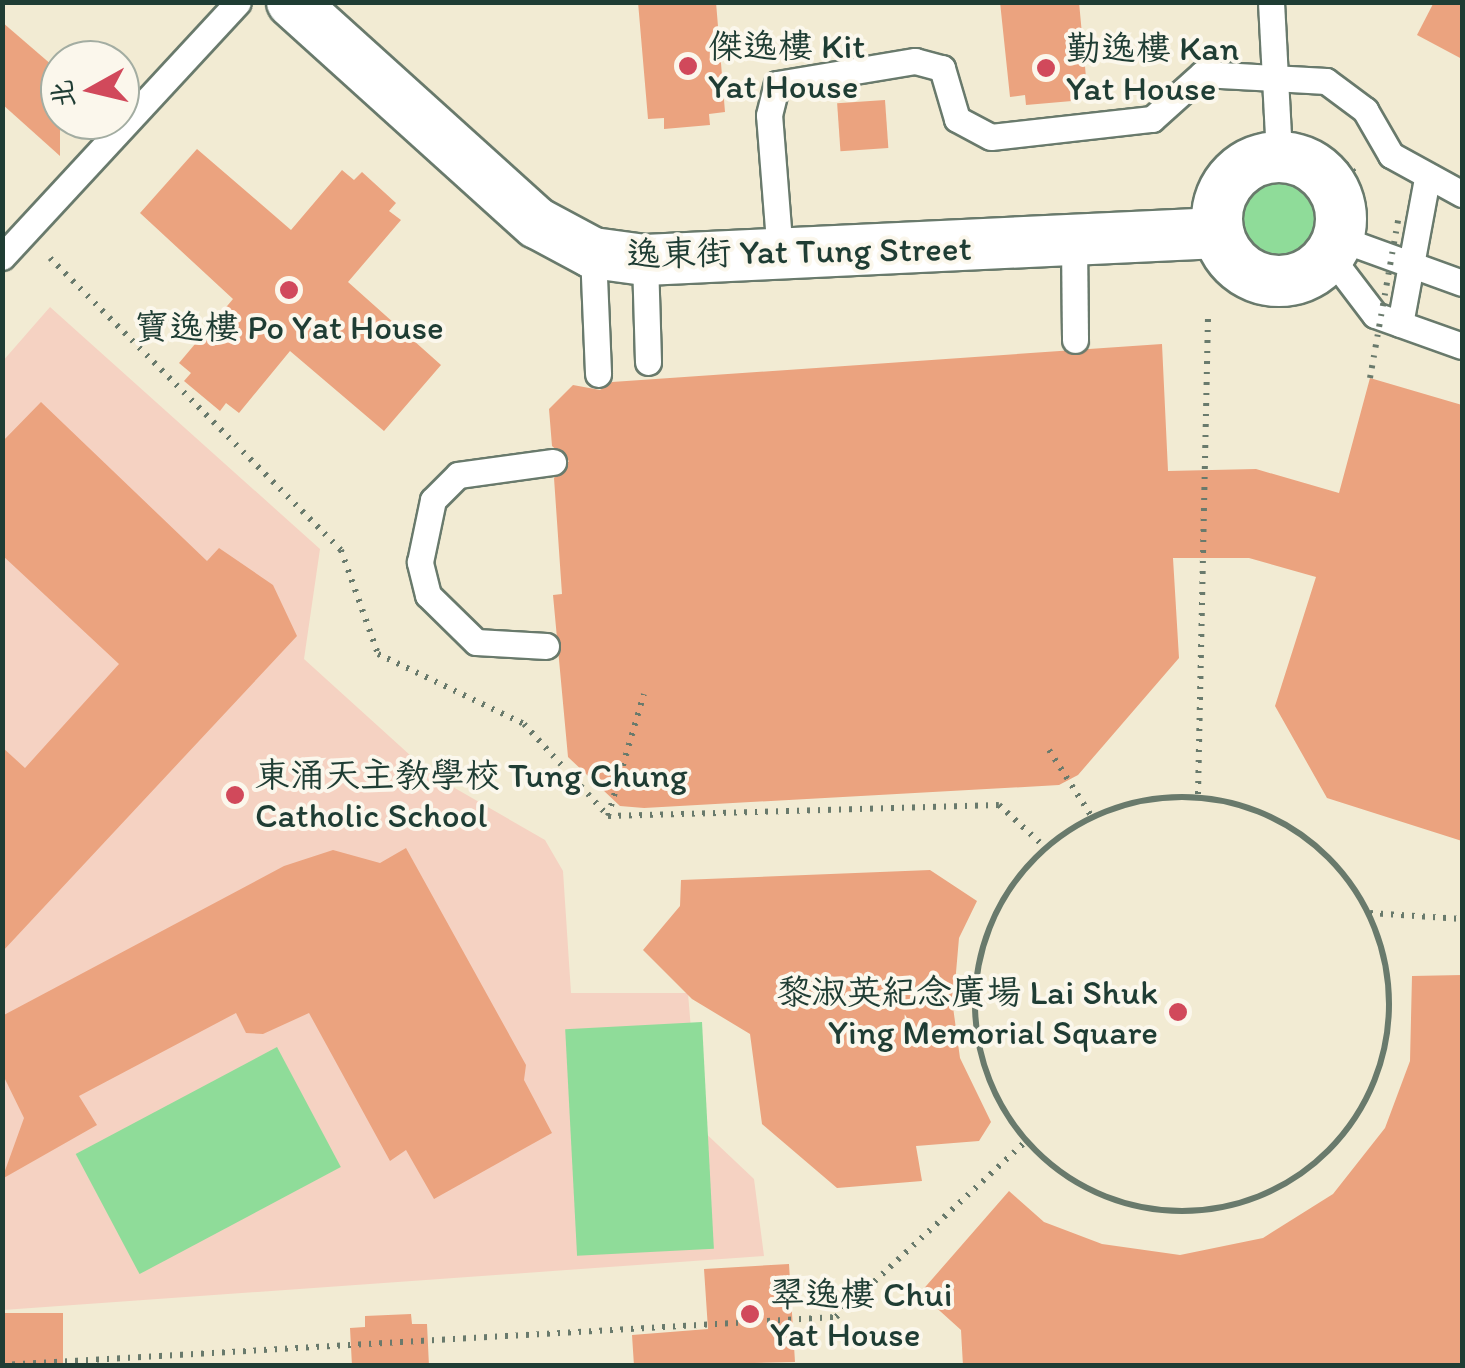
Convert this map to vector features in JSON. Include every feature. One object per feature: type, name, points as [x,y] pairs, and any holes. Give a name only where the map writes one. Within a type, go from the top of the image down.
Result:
[{"type":"street","name":"逸東街 Yat Tung Street","points":[[292,2],[537,223],[594,253],[644,260],[1218,233]]},
{"type":"street","points":[[1278,157],[1329,182],[1334,247],[1298,280],[1258,278],[1218,233],[1230,181],[1278,157]]},
{"type":"lane","points":[[2,257],[238,2]]},
{"type":"lane","points":[[1271,2],[1271,78],[1278,157]]},
{"type":"lane","points":[[780,254],[770,96],[788,78],[928,62],[949,80],[957,119],[991,137],[1152,119],[1202,74],[1326,81],[1365,110],[1391,155],[1427,179],[1462,194]]},
{"type":"lane","points":[[1400,324],[1417,266],[1427,179]]},
{"type":"lane","points":[[1074,242],[1076,340]]},
{"type":"lane","points":[[1334,247],[1417,266],[1462,284]]},
{"type":"lane","points":[[1334,247],[1358,304],[1462,346]]},
{"type":"lane","points":[[594,253],[598,374]]},
{"type":"lane","points":[[644,260],[648,362]]},
{"type":"lane","points":[[546,646],[476,642],[428,595],[420,562],[433,500],[458,475],[553,462]]},
{"type":"path","points":[[1370,378],[1399,216]]},
{"type":"path","points":[[1198,794],[1208,313]]},
{"type":"path","points":[[608,816],[644,694]]},
{"type":"path","points":[[1049,750],[1092,817]]},
{"type":"path","points":[[1198,794],[1267,812],[1327,854],[1370,912],[1389,982],[1385,1048],[1362,1109],[1320,1160],[1265,1196],[1202,1212],[1136,1208],[1091,1190],[1026,1142],[990,1086],[974,1022],[980,951],[1010,884],[1061,833],[1092,817],[1126,802],[1198,794]]},
{"type":"path","points":[[1370,912],[1462,919]]},
{"type":"path","points":[[2,1365],[836,1317],[1026,1142]]},
{"type":"shaded area","name":"東涌天主教學校 Tung Chung Catholic School","points":[[50,307],[320,549],[304,659],[432,775],[545,840],[563,871],[571,993],[688,993],[699,1127],[754,1179],[764,1256],[3,1310],[2,362]]},
{"type":"green space","points":[[1280,168],[1299,172],[1315,183],[1326,199],[1330,218],[1326,237],[1315,253],[1299,264],[1280,268],[1261,264],[1245,253],[1234,237],[1230,218],[1234,199],[1245,183],[1261,172]]},
{"type":"green space","points":[[702,1022],[714,1249],[577,1256],[565,1029]]},
{"type":"green space","points":[[277,1047],[341,1167],[140,1274],[76,1154]]},
{"type":"building","points":[[638,2],[716,2],[725,112],[709,114],[710,125],[664,129],[664,118],[648,119]]},
{"type":"building","name":"勤逸樓 Kan Yat House","points":[[1000,2],[1079,2],[1087,88],[1071,90],[1072,101],[1026,105],[1025,95],[1010,97]]},
{"type":"building","points":[[1434,2],[1462,2],[1462,59],[1417,35]]},
{"type":"building","points":[[2,22],[40,55],[40,138],[2,104]]},
{"type":"building","points":[[885,100],[888,148],[840,151],[837,103]]},
{"type":"building","points":[[42,140],[60,140],[60,156]]},
{"type":"building","name":"寶逸樓 Po Yat House","points":[[197,149],[291,230],[342,170],[354,180],[362,172],[396,203],[389,211],[401,220],[348,282],[441,365],[384,431],[290,351],[239,413],[226,403],[220,411],[184,381],[191,373],[179,363],[233,299],[140,213]]},
{"type":"building","points":[[1162,344],[1168,471],[1256,469],[1339,493],[1370,378],[1462,405],[1462,841],[1327,798],[1275,706],[1316,577],[1249,558],[1173,558],[1179,658],[1078,775],[1059,785],[644,808],[620,806],[568,757],[553,595],[562,594],[554,478],[569,461],[552,446],[549,409],[573,385],[600,390],[612,382]]},
{"type":"building","points":[[41,402],[207,561],[219,548],[273,585],[297,636],[2,952],[2,747],[25,768],[119,664],[2,555],[2,442]]},
{"type":"building","points":[[406,848],[526,1065],[524,1080],[552,1133],[434,1199],[406,1150],[390,1161],[309,1013],[263,1034],[246,1033],[236,1013],[79,1096],[97,1125],[2,1179],[24,1118],[2,1073],[2,1016],[284,866],[333,850],[380,863]]},
{"type":"building","points":[[930,870],[977,901],[959,938],[953,1007],[960,1058],[991,1122],[979,1141],[916,1146],[922,1181],[837,1188],[762,1124],[750,1034],[692,999],[643,950],[680,906],[681,880]]},
{"type":"building","points":[[1462,975],[1462,1366],[963,1366],[961,1330],[920,1293],[1009,1191],[1044,1222],[1102,1244],[1180,1255],[1263,1238],[1333,1194],[1385,1128],[1410,1061],[1412,976]]},
{"type":"building","name":"翠逸樓 Chui Yat House","points":[[789,1264],[795,1362],[634,1366],[632,1335],[708,1329],[704,1269]]},
{"type":"building","points":[[2,1313],[63,1313],[63,1366],[2,1366]]},
{"type":"building","points":[[411,1314],[412,1324],[427,1324],[429,1366],[352,1366],[350,1328],[365,1327],[365,1316]]},
{"type":"place","name":"傑逸樓 Kit Yat House","points":[[688,66]]},
{"type":"place","name":"勤逸樓 Kan Yat House","points":[[1046,68]]},
{"type":"place","name":"寶逸樓 Po Yat House","points":[[289,290]]},
{"type":"place","name":"東涌天主教學校 Tung Chung Catholic School","points":[[235,795]]},
{"type":"place","name":"黎淑英紀念廣場 Lai Shuk Ying Memorial Square","points":[[1178,1012]]},
{"type":"place","name":"翠逸樓 Chui Yat House","points":[[750,1314]]}]
